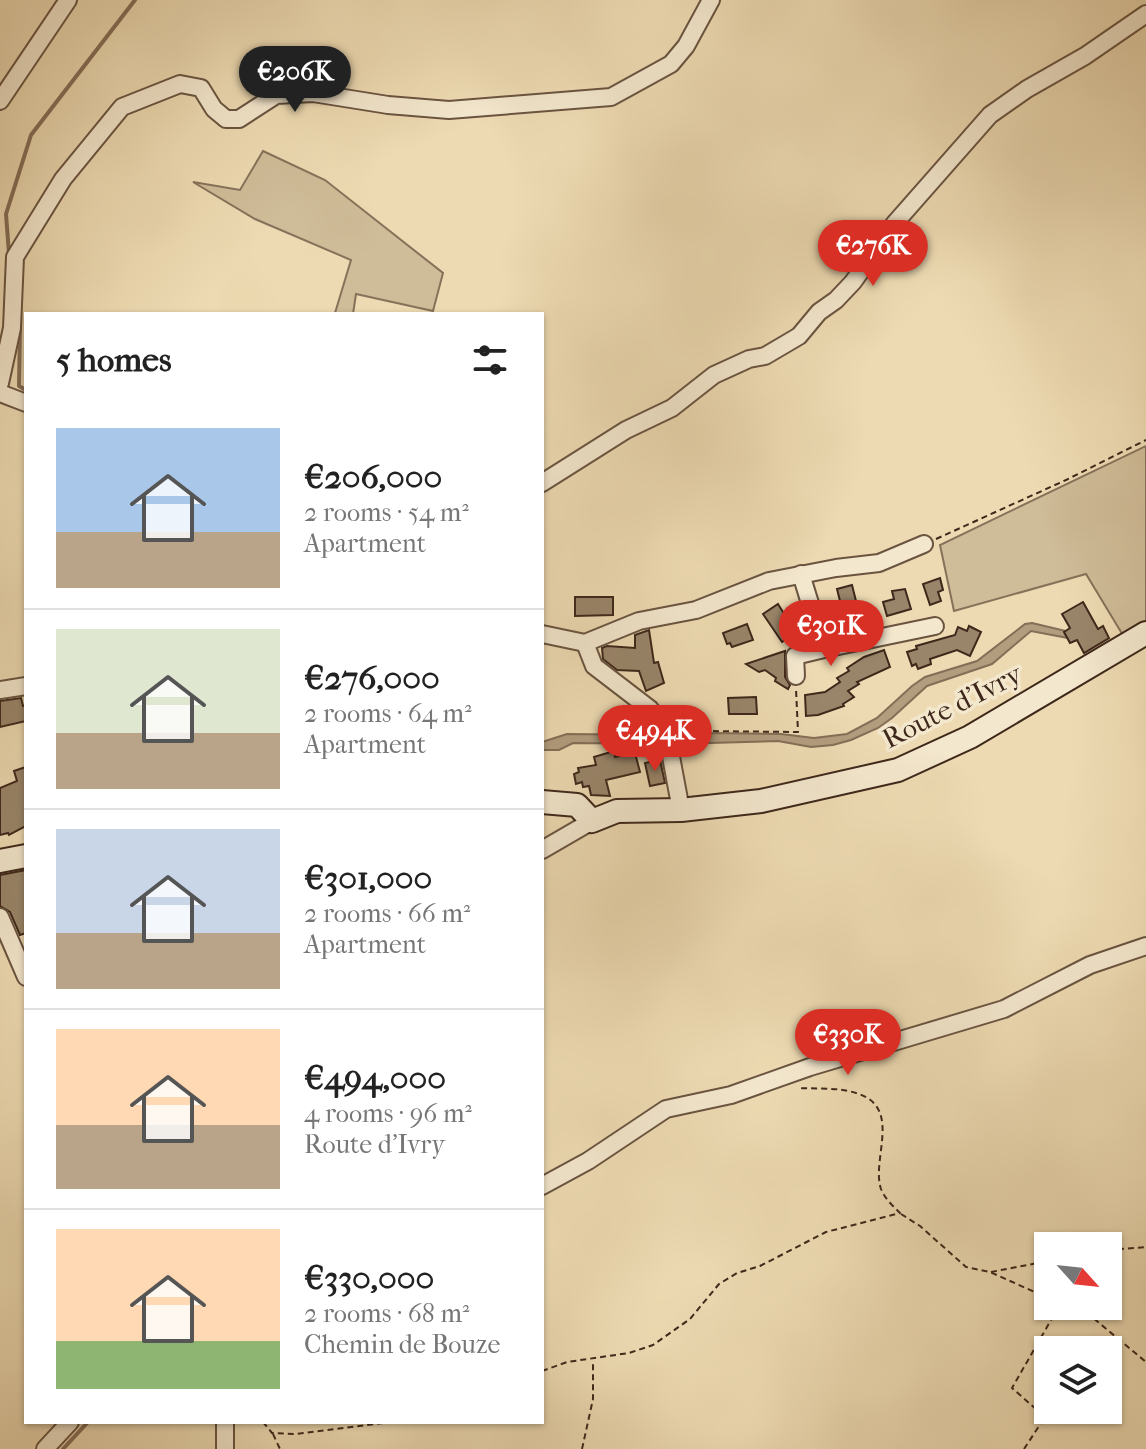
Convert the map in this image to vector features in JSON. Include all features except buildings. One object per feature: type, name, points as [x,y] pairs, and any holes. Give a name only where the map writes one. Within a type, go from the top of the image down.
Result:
[{"type":"main road","name":"Route d'Ivry","points":[[592,821],[617,811],[681,810],[796,795],[898,770],[970,737],[1146,633]]},
{"type":"main road","points":[[544,802],[577,805],[592,821]]},
{"type":"main road","points":[[0,861],[24,856]]},
{"type":"street","points":[[0,101],[68,0]]},
{"type":"street","points":[[0,383],[12,328],[15,257],[63,179],[122,107],[180,84],[201,88],[214,109],[226,119],[239,119],[276,95],[313,93],[388,105],[449,110],[611,97],[671,64],[686,46],[711,0]]},
{"type":"street","points":[[544,482],[626,430],[672,408],[714,375],[749,359],[765,356],[799,336],[819,312],[853,282],[900,216],[990,115],[1146,14]]},
{"type":"street","points":[[0,393],[24,402]]},
{"type":"street","points":[[544,634],[585,643],[639,621],[696,610],[769,581],[879,563],[924,544]]},
{"type":"street","points":[[801,574],[824,649]]},
{"type":"street","points":[[796,676],[795,656],[935,626]]},
{"type":"street","points":[[585,643],[594,666],[650,709],[668,736],[681,810]]},
{"type":"street","points":[[0,690],[24,686]]},
{"type":"street","points":[[668,736],[688,731]]},
{"type":"street","points":[[544,849],[592,821]]},
{"type":"street","points":[[0,917],[24,973]]},
{"type":"street","points":[[544,1185],[588,1161],[666,1109],[731,1095],[810,1067],[1004,1009],[1090,965],[1146,946]]},
{"type":"street","points":[[45,1449],[68,1424]]},
{"type":"street","points":[[225,1424],[225,1449]]},
{"type":"path","points":[[924,544],[1146,440]]},
{"type":"path","points":[[688,731],[798,732],[796,676]]},
{"type":"path","points":[[799,1088],[845,1090],[863,1095],[874,1104],[881,1116],[883,1135],[879,1180],[882,1191],[900,1213],[920,1226],[966,1267],[990,1272],[1034,1292]]},
{"type":"path","points":[[544,1370],[567,1362],[629,1353],[668,1337],[690,1319],[719,1284],[737,1273],[760,1266],[826,1232],[880,1221],[900,1213]]},
{"type":"path","points":[[1122,1249],[1146,1247]]},
{"type":"path","points":[[990,1272],[1034,1264]]},
{"type":"path","points":[[1024,1449],[1045,1417],[1012,1388],[1051,1320]]},
{"type":"path","points":[[1096,1320],[1146,1362]]},
{"type":"path","points":[[582,1449],[593,1399],[593,1360]]},
{"type":"path","points":[[265,1424],[280,1449]]},
{"type":"path","points":[[272,1433],[295,1434],[376,1424]]},
{"type":"shaded area","points":[[263,151],[325,180],[443,273],[433,311],[356,294],[353,312],[335,312],[351,260],[255,219],[193,182],[240,190]]},
{"type":"shaded area","points":[[1146,446],[1146,624],[1124,637],[1086,574],[954,611],[940,545]]},
{"type":"shaded area","points":[[1025,624],[1066,631],[1068,638],[1031,631],[992,664],[927,686],[878,728],[851,740],[811,747],[778,741],[674,744],[673,735],[781,734],[814,738],[847,734],[877,718],[925,677],[977,661]]},
{"type":"shaded area","points":[[567,734],[662,735],[666,744],[573,743],[559,750],[544,750],[544,741]]},
{"type":"waterway","points":[[9,254],[6,214],[31,135],[135,0]]},
{"type":"waterway","points":[[20,328],[19,386],[24,389]]},
{"type":"waterway","points":[[63,1449],[86,1424]]}]
